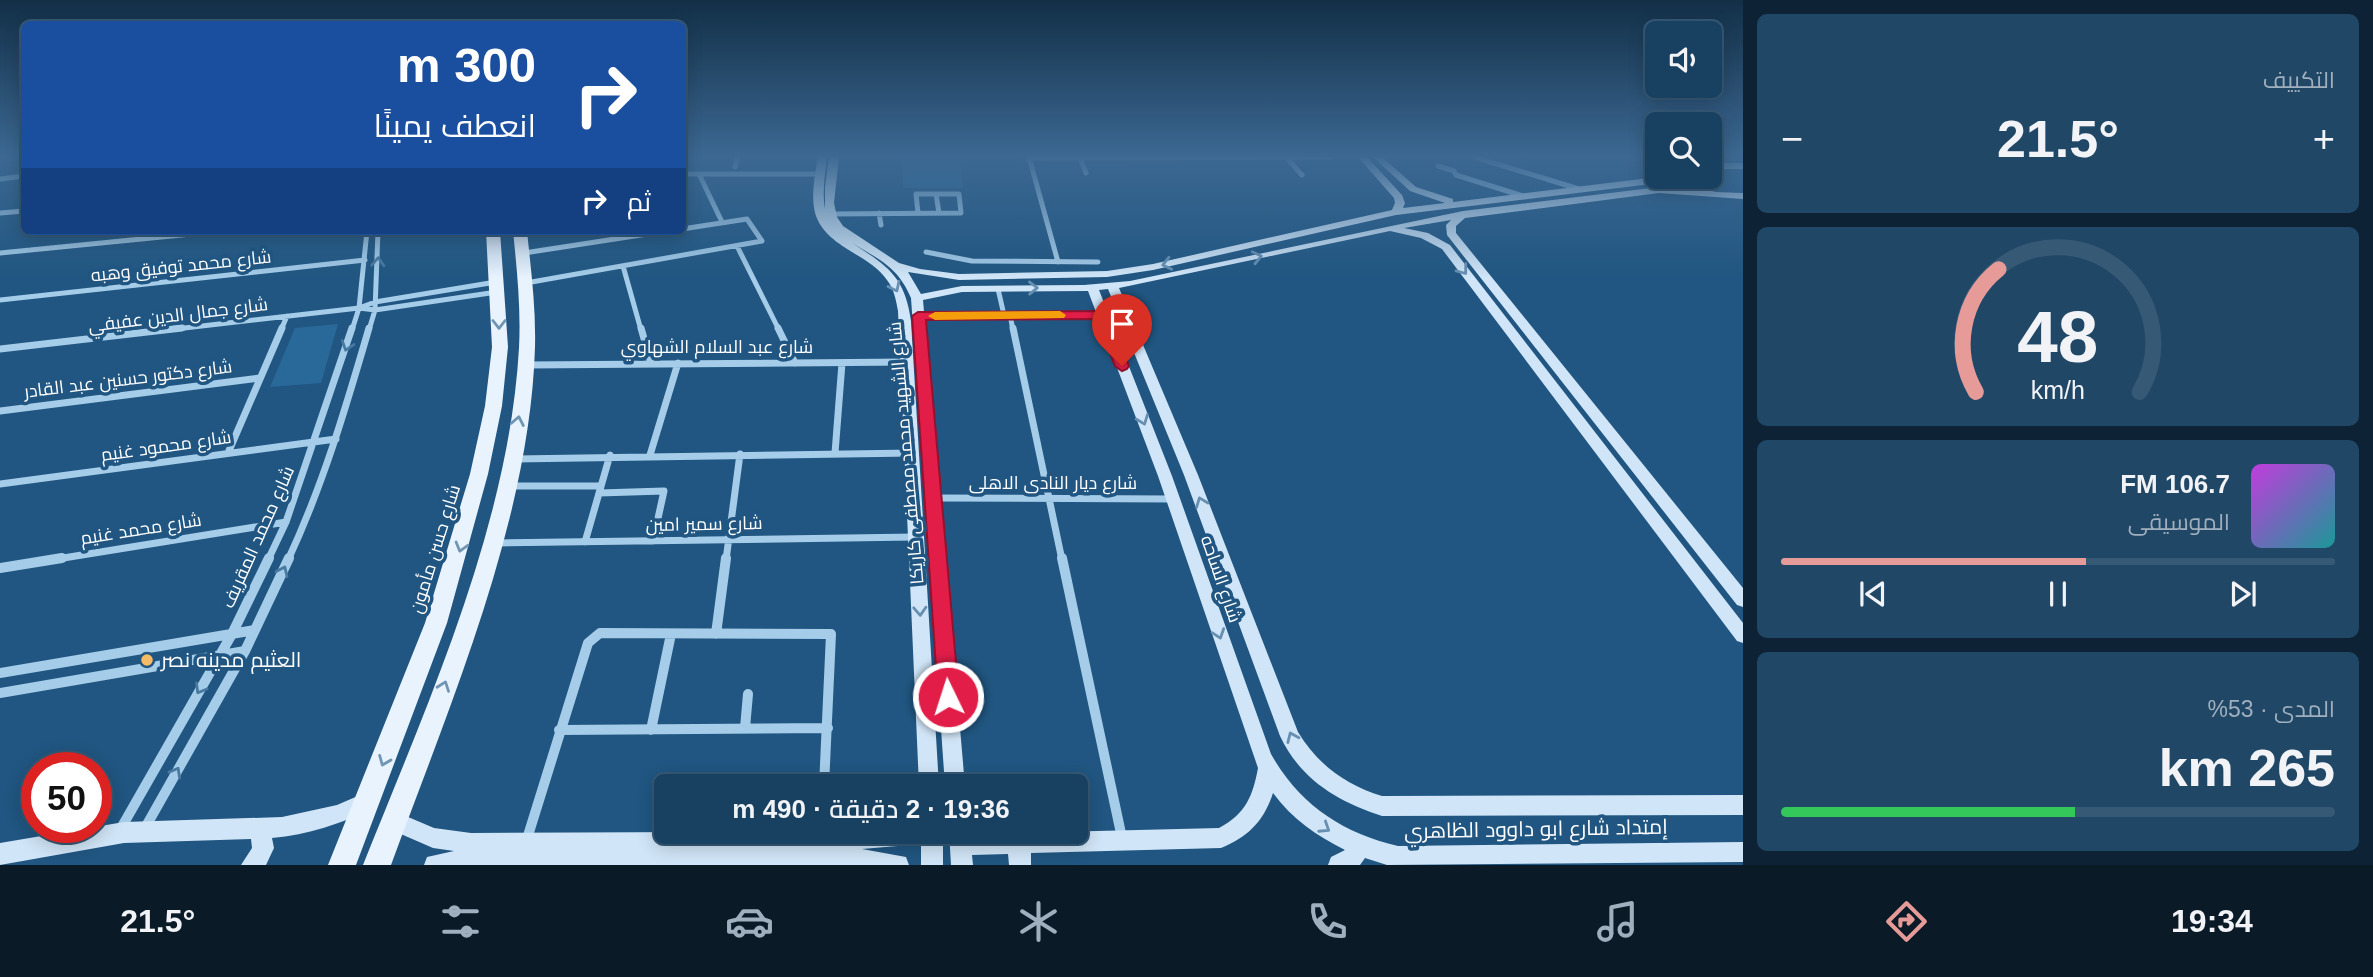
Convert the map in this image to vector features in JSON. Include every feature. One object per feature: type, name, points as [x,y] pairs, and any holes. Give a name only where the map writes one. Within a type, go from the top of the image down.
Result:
[{"type":"main road","name":"شارع حسن مأمون","points":[[342,865],[452,580],[468,522],[487,440],[499,363],[493,235]]},
{"type":"main road","points":[[377,865],[482,580],[507,486],[527,365],[526,283],[521,235]]},
{"type":"main road","points":[[495,258],[509,250],[516,249],[524,253]]},
{"type":"street","points":[[710,197],[722,222]]},
{"type":"street","name":"شارع الشهيد محمد مصطفى كاريكا","points":[[819,197],[819,210],[824,225],[838,239],[878,264],[897,287],[901,299],[907,362],[928,774]]},
{"type":"street","points":[[832,197],[831,214],[963,212],[960,197]]},
{"type":"street","points":[[916,197],[918,213]]},
{"type":"street","points":[[937,197],[939,213]]},
{"type":"street","points":[[1040,197],[1063,277]]},
{"type":"street","points":[[1396,212],[1401,203],[1398,197]]},
{"type":"street","points":[[1433,197],[1460,209]]},
{"type":"street","points":[[917,298],[946,291],[998,289],[1114,291],[1516,197]]},
{"type":"street","points":[[898,266],[941,275],[1063,277],[1143,269],[1396,212],[1582,197]]},
{"type":"street","points":[[1460,209],[1451,225],[1451,233],[1743,600]]},
{"type":"street","points":[[0,213],[21,211]]},
{"type":"street","points":[[879,213],[881,225]]},
{"type":"street","name":"شارع الشهيد محمد مصطفى كاريكا","points":[[831,214],[843,231],[898,266],[910,281],[917,298],[955,774]]},
{"type":"street","points":[[526,283],[762,241],[749,219],[686,228]]},
{"type":"street","points":[[1386,228],[1430,237],[1446,247],[1743,636]]},
{"type":"street","points":[[1430,237],[1436,233],[1451,233]]},
{"type":"street","points":[[0,253],[182,235]]},
{"type":"street","name":"شارع محمد المقريف","points":[[117,834],[232,634],[286,522],[316,442],[359,308],[367,235]]},
{"type":"street","name":"شارع محمد المقريف","points":[[143,831],[244,651],[307,520],[336,439],[375,306],[378,235]]},
{"type":"street","points":[[614,235],[615,239]]},
{"type":"street","points":[[524,253],[641,235]]},
{"type":"street","points":[[737,246],[794,363]]},
{"type":"street","points":[[926,252],[972,261],[1098,262]]},
{"type":"street","name":"شارع محمد توفيق وهبه","points":[[0,300],[365,260]]},
{"type":"street","points":[[1058,262],[1063,277]]},
{"type":"street","points":[[623,266],[651,363]]},
{"type":"street","points":[[941,275],[937,284],[946,291]]},
{"type":"street","name":"شارع جمال الدين عفيفي","points":[[0,349],[287,317],[497,287]]},
{"type":"street","points":[[998,289],[1007,315],[1050,498],[1123,842]]},
{"type":"street","name":"شارع الساحه","points":[[1114,291],[1191,475],[1296,747],[1314,769],[1338,789],[1351,797],[1382,806]]},
{"type":"street","name":"شارع الساحه","points":[[1094,292],[1165,476],[1267,769],[1284,793],[1308,817],[1359,848]]},
{"type":"street","points":[[918,316],[1102,315]]},
{"type":"street","points":[[229,453],[287,317]]},
{"type":"street","name":"شارع عبد السلام الشهاوي","points":[[527,365],[907,362]]},
{"type":"street","points":[[650,455],[678,363]]},
{"type":"street","points":[[835,453],[842,363]]},
{"type":"street","name":"شارع دكتور حسنين عبد القادر","points":[[0,411],[260,378]]},
{"type":"street","name":"شارع محمود غنيم","points":[[0,484],[336,439]]},
{"type":"street","points":[[511,459],[610,455],[912,453]]},
{"type":"street","points":[[716,634],[740,454]]},
{"type":"street","points":[[585,542],[610,455]]},
{"type":"street","points":[[1156,455],[1168,458],[1182,455]]},
{"type":"street","points":[[1165,476],[1180,473],[1191,475]]},
{"type":"street","points":[[507,486],[664,491],[653,541]]},
{"type":"street","name":"شارع ديار النادى الاهلى","points":[[933,498],[1172,499]]},
{"type":"street","name":"شارع محمد غنيم","points":[[0,568],[286,522]]},
{"type":"street","name":"شارع سمير امين","points":[[492,543],[916,537]]},
{"type":"street","points":[[0,673],[255,630]]},
{"type":"street","points":[[526,842],[559,730],[590,639],[600,633],[831,634],[825,774]]},
{"type":"street","points":[[651,730],[671,634]]},
{"type":"street","points":[[0,693],[244,651]]},
{"type":"street","points":[[745,728],[748,694]]},
{"type":"street","points":[[559,730],[828,728]]},
{"type":"street","points":[[960,847],[1022,855],[1123,842],[1221,838],[1235,832],[1256,813],[1262,802],[1267,769]]},
{"type":"street","points":[[0,855],[143,831],[257,831],[310,823],[368,801]]},
{"type":"street","name":"إمتداد شارع ابو داوود الظاهري","points":[[1382,806],[1743,805]]},
{"type":"street","points":[[394,821],[420,834],[446,841],[654,839]]},
{"type":"street","points":[[252,865],[264,845],[263,838],[257,831]]},
{"type":"street","points":[[446,841],[439,850],[439,864],[724,863],[884,858],[910,844]]},
{"type":"street","points":[[846,844],[884,858]]},
{"type":"street","points":[[932,844],[932,865]]},
{"type":"street","points":[[1339,865],[1352,858],[1359,848]]},
{"type":"street","name":"إمتداد شارع ابو داوود الظاهري","points":[[1359,848],[1432,861],[1743,852]]},
{"type":"shaded area","points":[[338,324],[321,383],[270,387],[295,328]]},
{"type":"slow traffic","points":[[935,316],[1060,315]]},
{"type":"place","name":"العثيم مدينه نصر","points":[[147,660]]},
{"type":"route","points":[[948,697],[918,316],[1102,315],[1122,366]]}]
